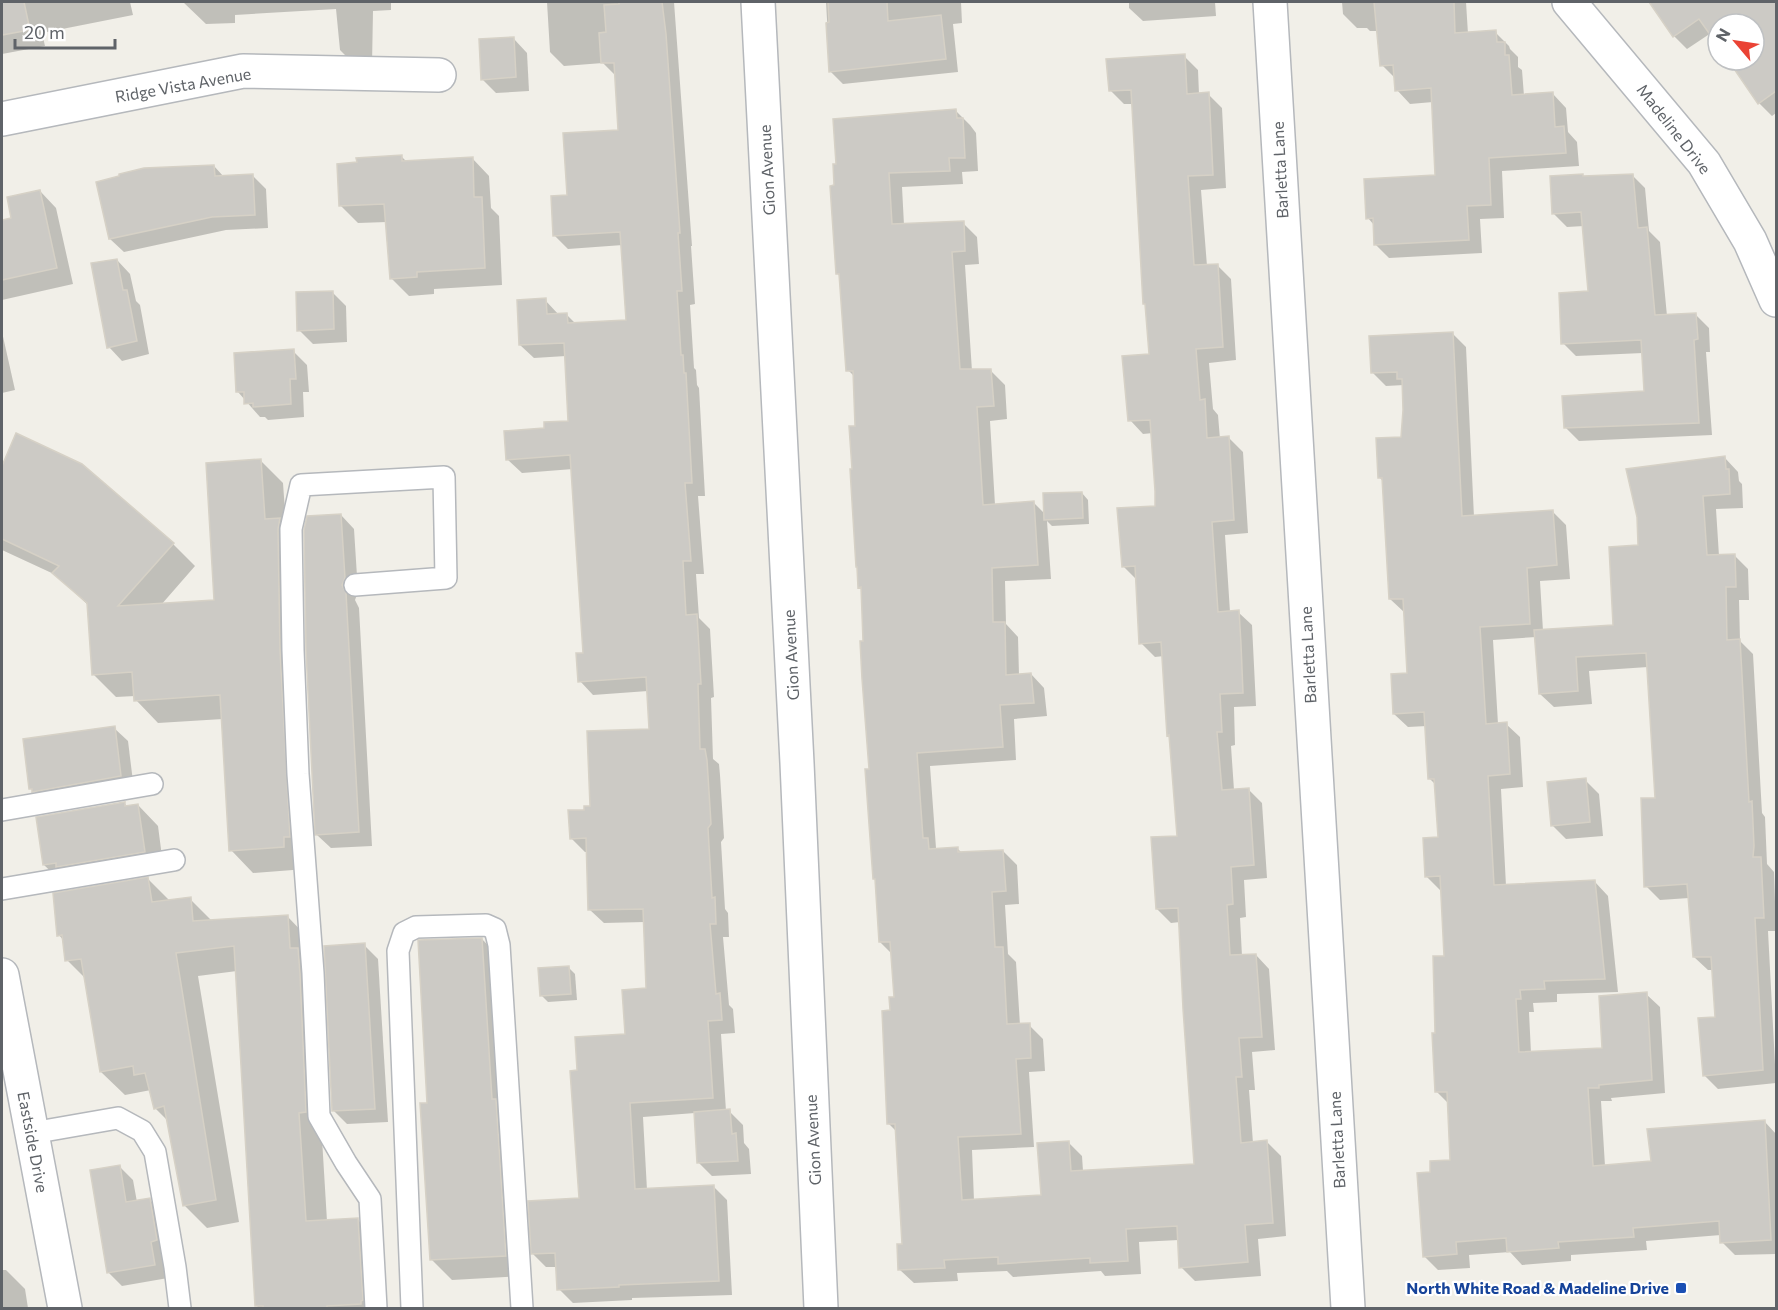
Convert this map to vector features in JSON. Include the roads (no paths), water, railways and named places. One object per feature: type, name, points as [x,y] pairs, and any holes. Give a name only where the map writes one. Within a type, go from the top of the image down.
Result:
[{"type":"street","name":"Gion Avenue","points":[[758,2],[821,1308]]},
{"type":"street","name":"Barletta Lane","points":[[1270,2],[1348,1308]]},
{"type":"street","name":"Madeline Drive","points":[[1569,2],[1704,163],[1750,241],[1776,300]]},
{"type":"street","name":"Ridge Vista Avenue","points":[[2,119],[243,71],[439,75]]},
{"type":"street","name":"Eastside Drive","points":[[2,975],[65,1308]]},
{"type":"lane","points":[[355,585],[446,578],[444,477],[301,484],[291,529],[298,774],[313,973],[320,1116],[346,1163],[370,1199],[376,1308]]},
{"type":"lane","points":[[2,810],[152,784]]},
{"type":"lane","points":[[2,888],[174,860]]},
{"type":"lane","points":[[412,1308],[398,951],[404,933],[416,927],[486,925],[495,929],[499,945],[522,1308]]},
{"type":"lane","points":[[32,1133],[118,1118],[142,1131],[155,1152],[180,1308]]},
{"type":"place","name":"North White Road & Madeline Drive","points":[[1681,1288]]}]
